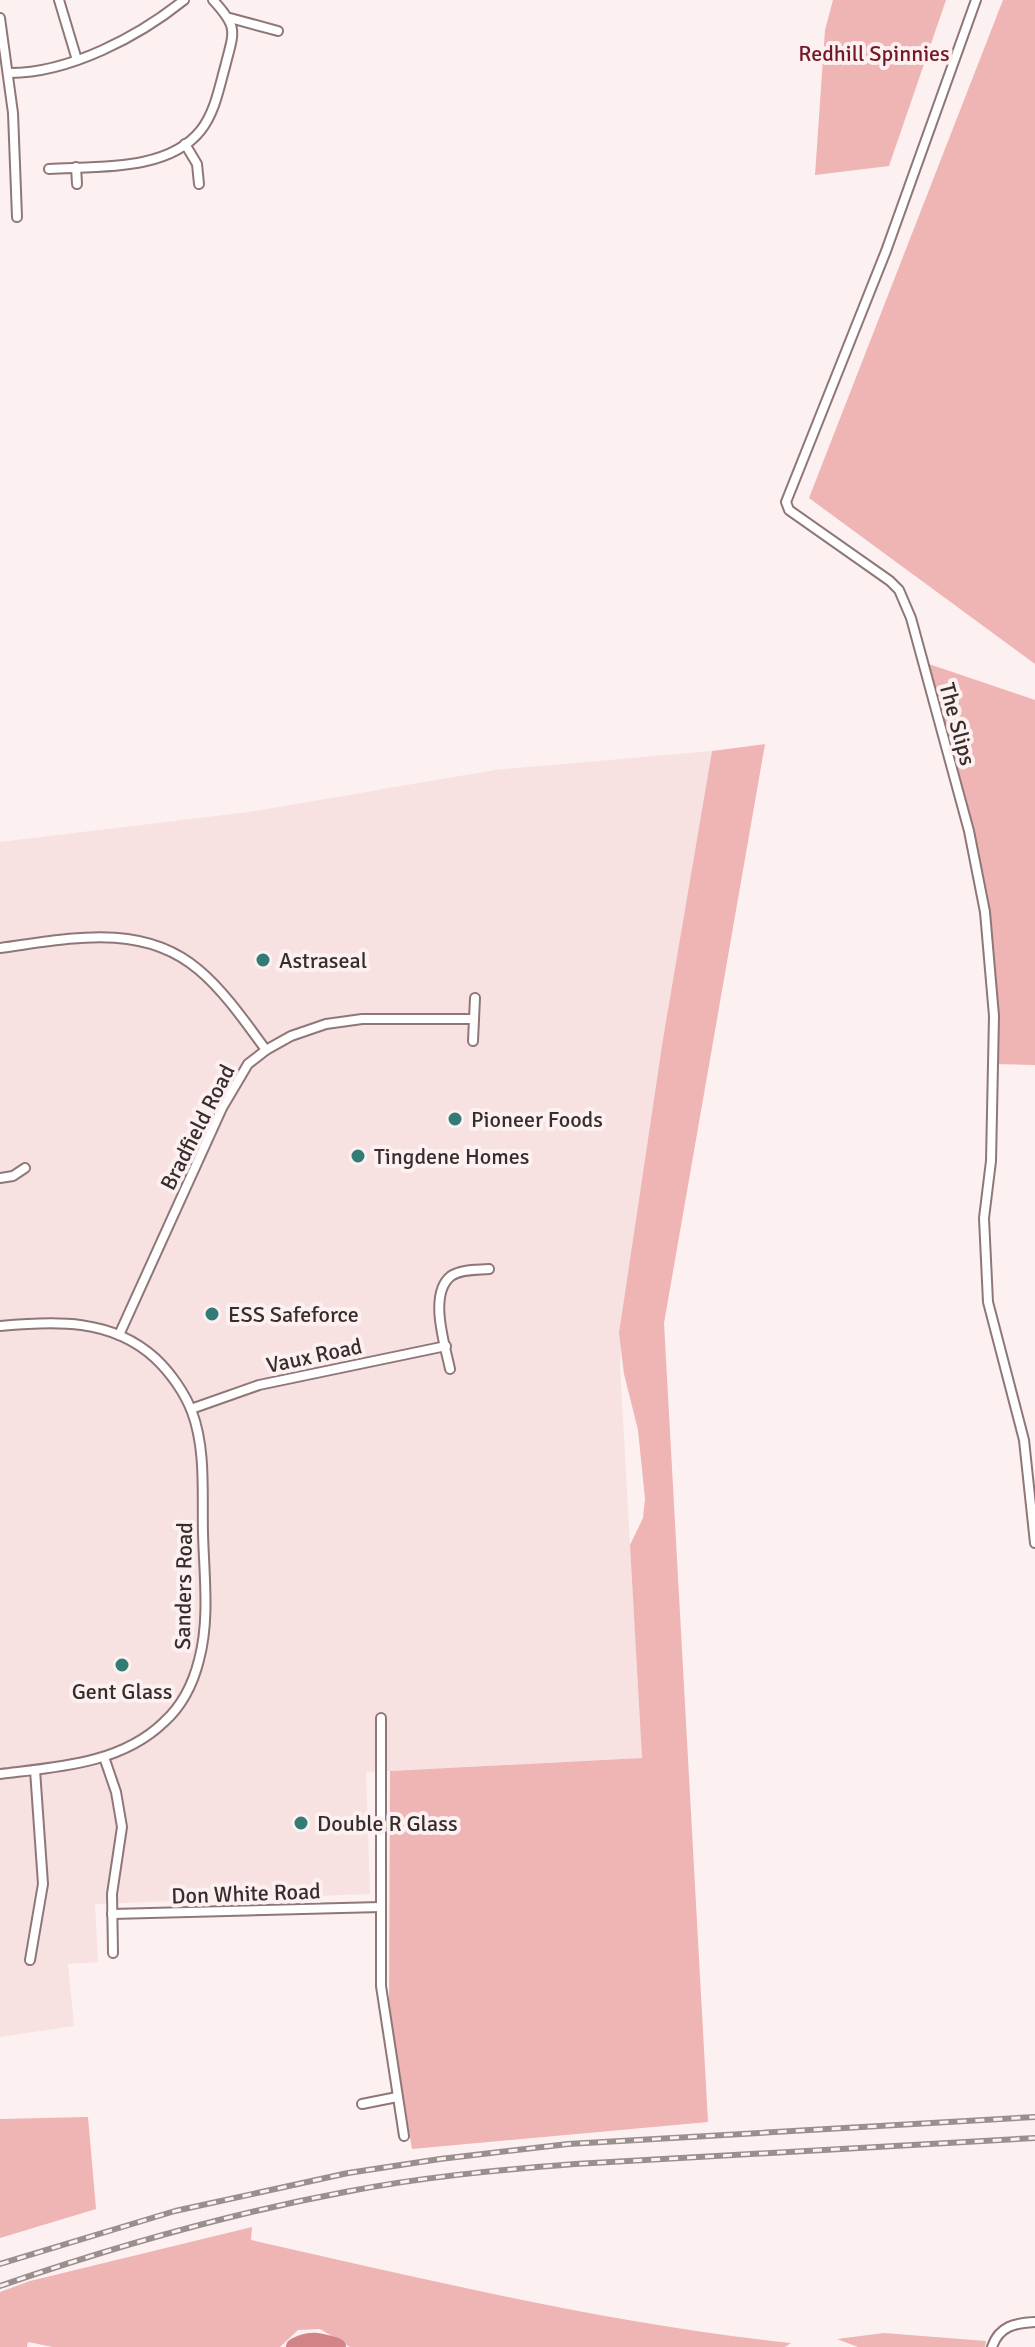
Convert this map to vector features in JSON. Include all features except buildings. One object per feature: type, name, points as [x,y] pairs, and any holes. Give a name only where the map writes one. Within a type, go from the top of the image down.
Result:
[{"type":"street","points":[[59,0],[77,60]]},
{"type":"street","points":[[10,73],[32,73],[77,60],[144,27],[184,0]]},
{"type":"street","points":[[49,169],[151,159],[185,144],[202,129],[213,110],[233,28],[230,18],[213,0]]},
{"type":"street","name":"The Slips","points":[[976,0],[886,251],[786,502],[789,510],[899,590],[911,618],[969,831],[985,912],[994,1016],[991,1161],[984,1218],[988,1302],[1024,1440],[1035,1543]]},
{"type":"street","points":[[0,18],[10,73],[17,217]]},
{"type":"street","points":[[230,18],[278,31]]},
{"type":"street","points":[[185,144],[197,164],[199,184]]},
{"type":"street","points":[[76,167],[77,184]]},
{"type":"street","points":[[0,948],[93,936],[125,938],[155,945],[199,970],[266,1050]]},
{"type":"street","points":[[473,1041],[475,998]]},
{"type":"street","name":"Bradfield Road","points":[[119,1335],[222,1108],[248,1064],[291,1036],[341,1021],[474,1019]]},
{"type":"street","points":[[0,1178],[13,1176],[25,1168]]},
{"type":"street","points":[[450,1369],[440,1313],[443,1286],[451,1276],[461,1272],[489,1269]]},
{"type":"street","points":[[0,1326],[76,1323],[119,1335],[161,1363],[191,1409]]},
{"type":"street","name":"Vaux Road","points":[[191,1409],[259,1385],[446,1346]]},
{"type":"street","name":"Sanders Road","points":[[0,1774],[104,1757],[140,1742],[164,1722],[186,1696],[200,1660],[205,1622],[201,1470],[199,1441],[191,1409]]},
{"type":"street","points":[[381,1718],[383,2012],[404,2136]]},
{"type":"street","points":[[104,1757],[116,1792],[122,1827],[112,1894],[113,1953]]},
{"type":"street","points":[[30,1960],[43,1884],[35,1770]]},
{"type":"street","name":"Don White Road","points":[[112,1914],[381,1907]]},
{"type":"street","points":[[362,2104],[397,2097]]},
{"type":"street","points":[[992,2347],[1002,2329],[1016,2323],[1035,2322]]},
{"type":"shaded area","points":[[712,751],[663,1039],[622,1313],[620,1367],[642,1758],[366,1772],[370,1894],[95,1904],[98,1962],[68,1964],[74,2026],[0,2037],[0,842],[249,812],[495,770]]},
{"type":"green space","name":"Redhill Spinnies","points":[[833,0],[946,0],[889,166],[815,175],[825,30]]},
{"type":"green space","points":[[1003,0],[1035,0],[1035,664],[809,498]]},
{"type":"green space","points":[[923,662],[1035,700],[1035,1065],[993,1064],[985,912]]},
{"type":"green space","points":[[765,744],[664,1323],[708,2122],[412,2149],[389,2007],[390,1771],[642,1758],[630,1545],[643,1518],[645,1499],[638,1430],[624,1374],[619,1333],[663,1039],[712,751]]},
{"type":"green space","points":[[88,2117],[96,2209],[0,2238],[0,2119]]},
{"type":"green space","points":[[252,2227],[251,2240],[452,2285],[655,2325],[791,2343],[785,2347],[350,2347],[320,2329],[298,2330],[280,2347],[53,2347],[28,2342],[27,2347],[0,2347],[0,2292],[30,2281]]},
{"type":"green space","points":[[884,2333],[986,2341],[985,2347],[858,2347],[837,2339]]},
{"type":"waterway","points":[[295,2347],[311,2342],[337,2347]]},
{"type":"railway","points":[[0,2264],[175,2211],[348,2173],[440,2159],[568,2144],[1035,2117]]},
{"type":"railway","points":[[0,2286],[214,2221],[402,2182],[575,2164],[1035,2138]]},
{"type":"place","name":"Astraseal","points":[[263,960]]},
{"type":"place","name":"Pioneer Foods","points":[[455,1119]]},
{"type":"place","name":"Tingdene Homes","points":[[358,1156]]},
{"type":"place","name":"ESS Safeforce","points":[[212,1314]]},
{"type":"place","name":"Gent Glass","points":[[122,1665]]},
{"type":"place","name":"Double R Glass","points":[[301,1823]]}]
